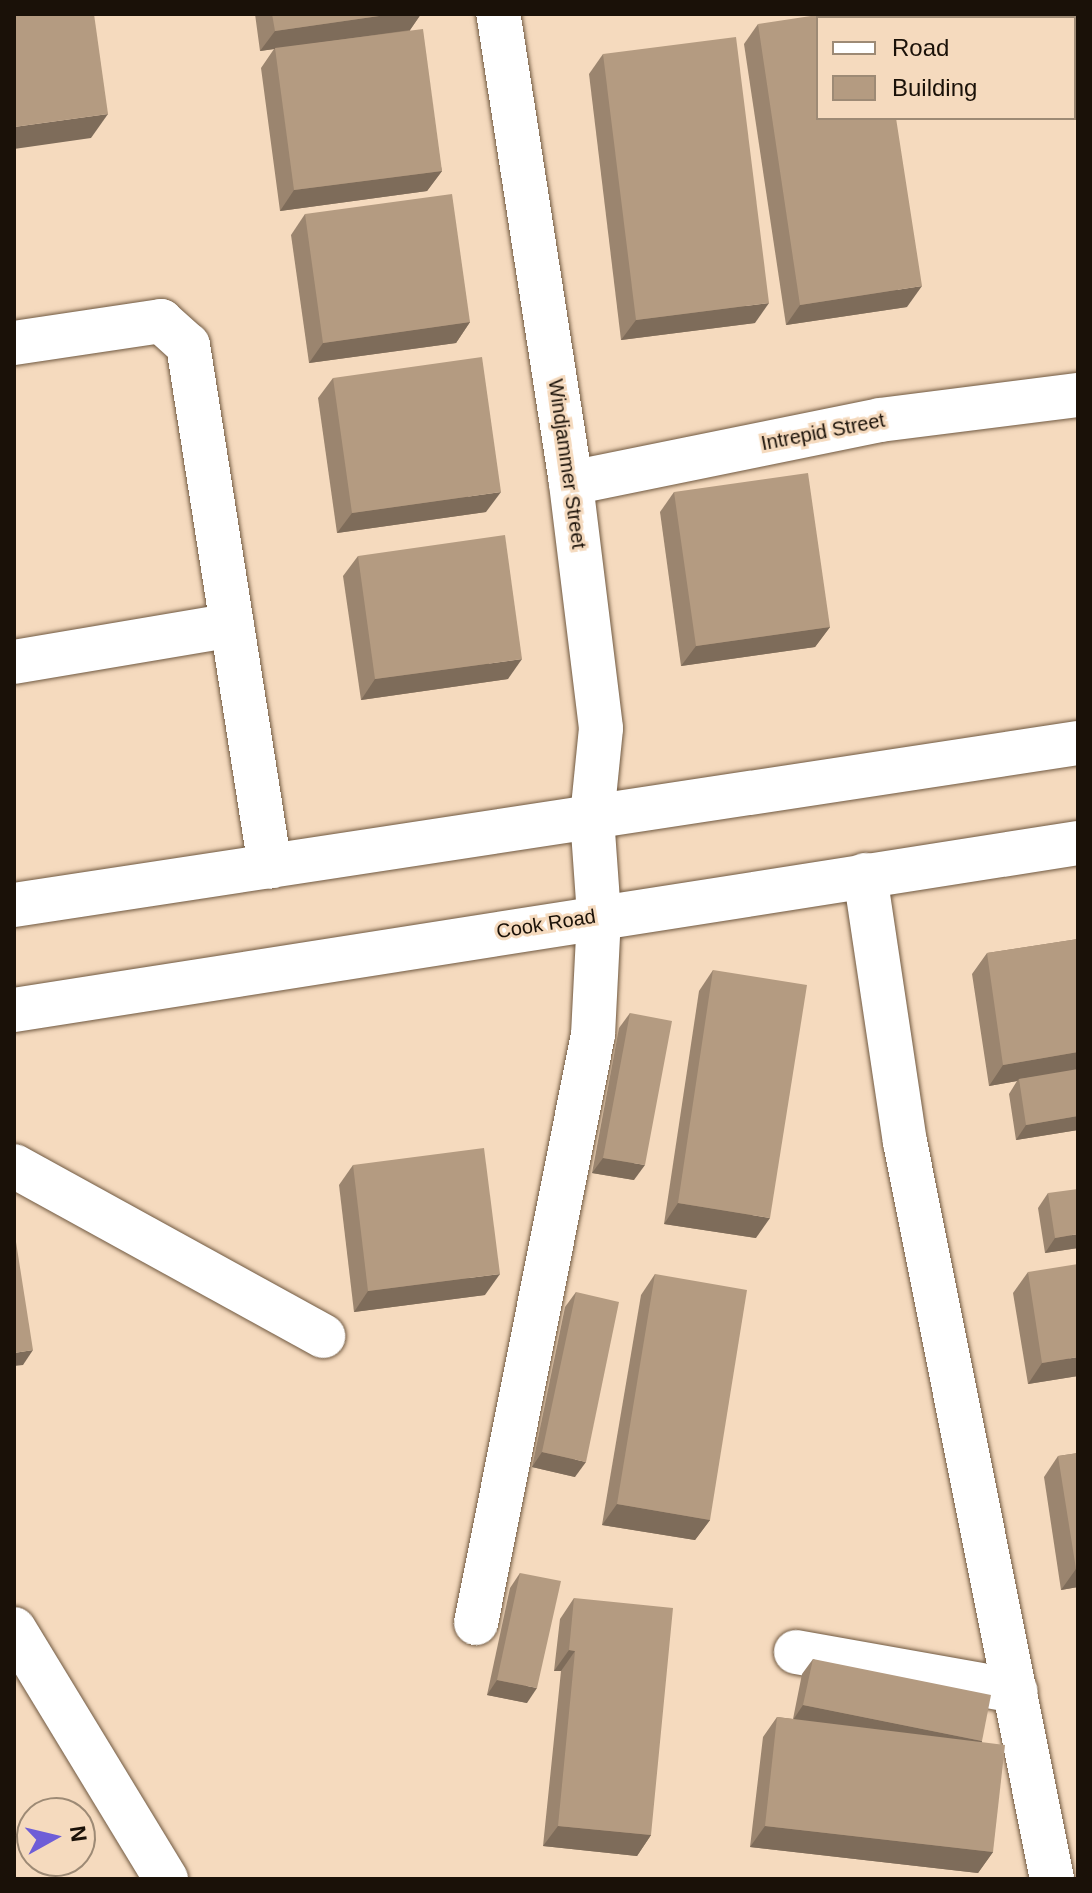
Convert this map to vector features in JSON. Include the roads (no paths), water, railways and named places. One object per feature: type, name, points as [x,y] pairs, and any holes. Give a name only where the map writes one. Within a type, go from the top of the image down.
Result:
[{"type":"street","name":"Windjammer Street","points":[[476,1623],[593,1035],[599,915],[592,817],[601,728],[571,483],[498,14]]},
{"type":"street","points":[[14,343],[161,321],[188,345],[270,867]]},
{"type":"street","name":"Intrepid Street","points":[[571,483],[880,420],[1078,395]]},
{"type":"street","points":[[14,662],[232,625]]},
{"type":"street","points":[[14,905],[1078,743]]},
{"type":"street","name":"Cook Road","points":[[14,1010],[599,915],[1078,843]]},
{"type":"street","points":[[865,875],[905,1142],[1052,1879]]},
{"type":"street","points":[[14,1166],[323,1336]]},
{"type":"street","points":[[14,1629],[166,1879]]},
{"type":"street","points":[[796,1652],[1016,1691]]}]
